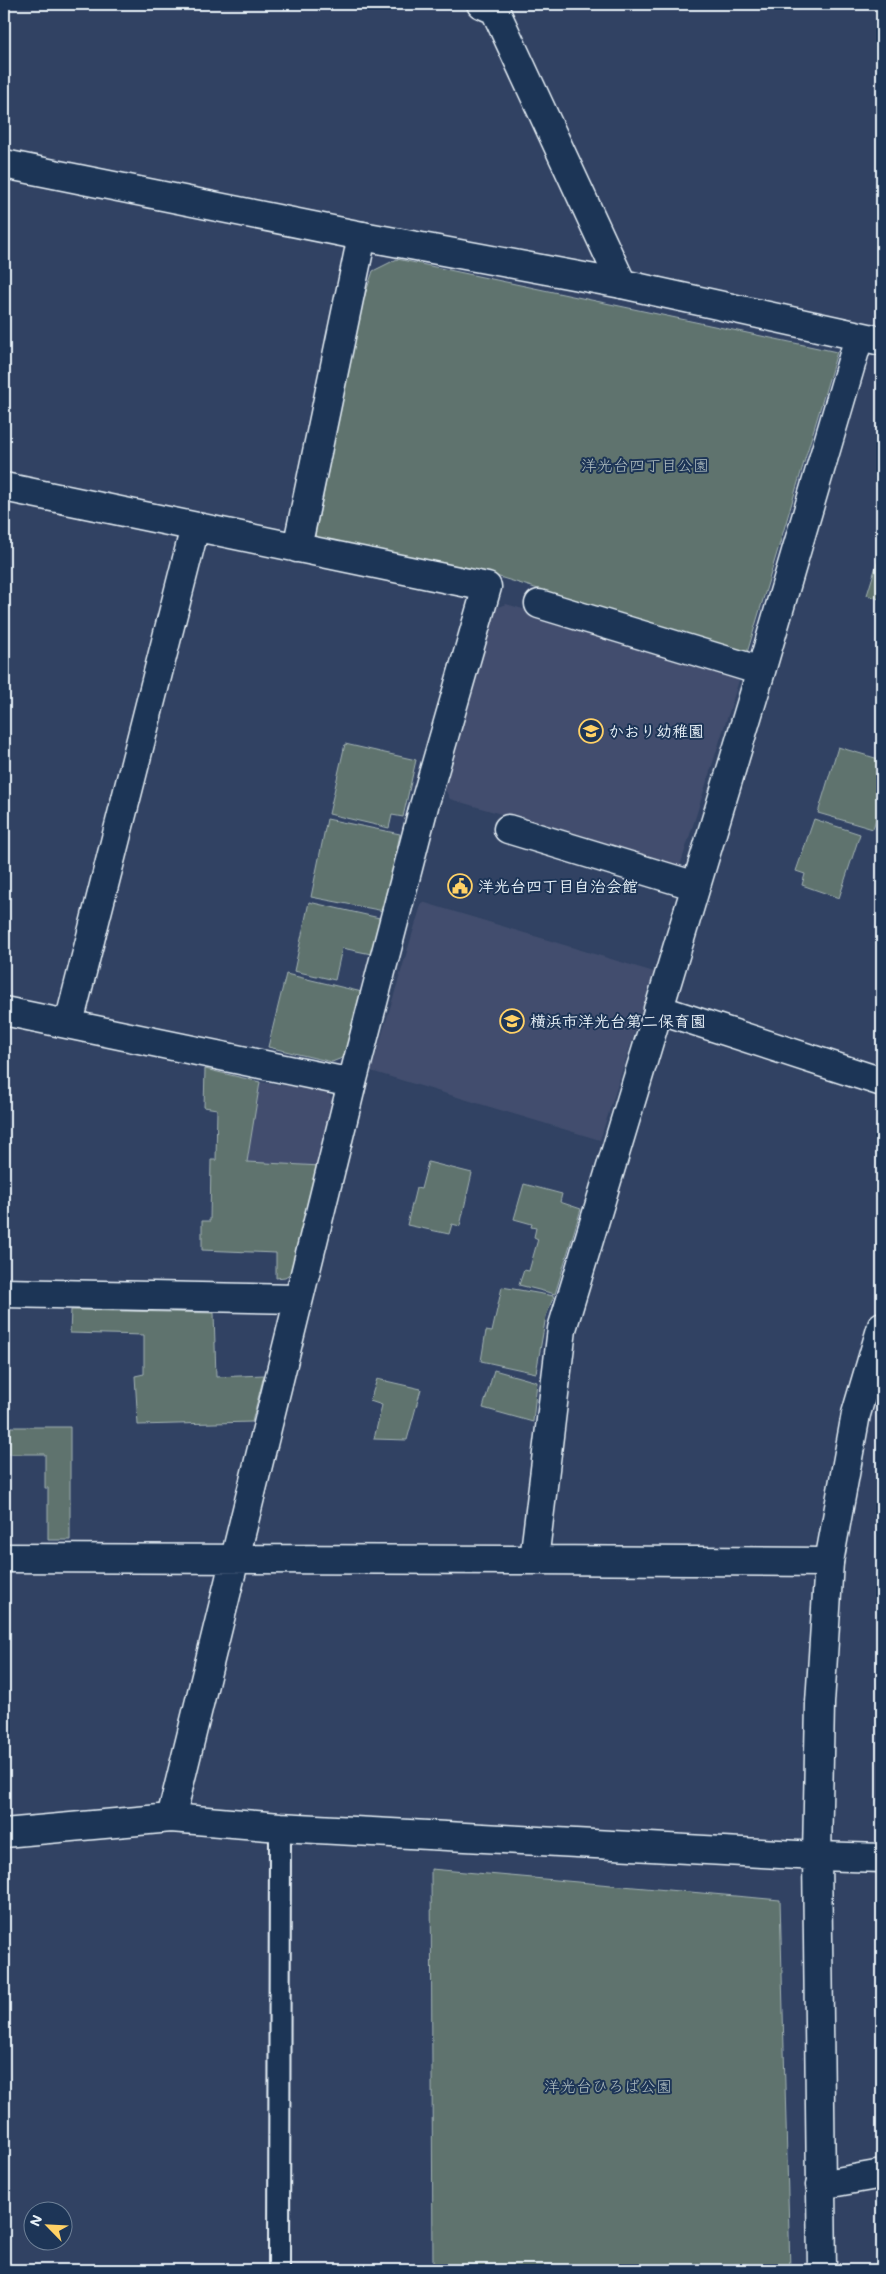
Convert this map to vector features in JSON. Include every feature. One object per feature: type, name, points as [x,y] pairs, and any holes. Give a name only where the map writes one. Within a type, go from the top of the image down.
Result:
[{"type":"street","points":[[492,6],[622,284]]},
{"type":"street","points":[[4,164],[362,236],[622,284],[871,339],[761,671],[562,1328],[534,1560]]},
{"type":"street","points":[[297,548],[362,236]]},
{"type":"street","points":[[4,488],[487,587],[424,806],[352,1083],[297,1299],[236,1558],[171,1818]]},
{"type":"street","points":[[70,1023],[195,527]]},
{"type":"street","points":[[539,604],[761,671]]},
{"type":"street","points":[[508,829],[696,886]]},
{"type":"street","points":[[658,1008],[882,1082]]},
{"type":"street","points":[[4,1011],[70,1023],[352,1083]]},
{"type":"street","points":[[4,1293],[297,1299]]},
{"type":"street","points":[[822,2270],[817,1856],[820,1702],[829,1562],[856,1414],[882,1326]]},
{"type":"street","points":[[4,1558],[829,1562]]},
{"type":"street","points":[[4,1833],[171,1818],[280,1826],[882,1858]]},
{"type":"street","points":[[820,2185],[882,2174]]},
{"type":"lane","points":[[279,2270],[280,1826]]},
{"type":"shaded area","name":"かおり幼稚園","points":[[506,604],[741,674],[680,866],[450,799],[444,787],[490,610]]},
{"type":"shaded area","name":"横浜市洋光台第二保育園","points":[[422,902],[654,972],[600,1140],[371,1071]]},
{"type":"shaded area","points":[[260,1082],[326,1091],[337,1107],[321,1166],[247,1162]]},
{"type":"green space","name":"洋光台四丁目公園","points":[[397,259],[837,352],[747,653],[470,568],[314,540],[361,307],[373,271]]},
{"type":"green space","points":[[882,547],[882,600],[867,595]]},
{"type":"green space","points":[[345,744],[416,760],[403,817],[392,815],[389,828],[329,814]]},
{"type":"green space","points":[[838,747],[882,760],[882,798],[873,829],[818,813]]},
{"type":"green space","points":[[327,819],[400,834],[384,911],[311,897]]},
{"type":"green space","points":[[814,819],[860,834],[839,898],[802,885],[805,874],[796,871]]},
{"type":"green space","points":[[309,902],[384,919],[376,955],[342,948],[335,980],[294,971]]},
{"type":"green space","points":[[286,974],[362,992],[347,1056],[332,1062],[268,1047]]},
{"type":"green space","points":[[205,1069],[260,1082],[247,1162],[321,1166],[296,1270],[285,1277],[276,1278],[276,1253],[202,1250],[202,1221],[210,1221],[211,1160],[216,1160],[217,1109],[204,1107]]},
{"type":"green space","points":[[428,1162],[472,1173],[460,1226],[452,1224],[449,1234],[407,1225],[416,1188],[421,1189]]},
{"type":"green space","points":[[524,1184],[562,1194],[560,1202],[581,1209],[555,1294],[519,1285],[524,1270],[529,1271],[538,1239],[534,1237],[536,1228],[531,1227],[532,1224],[514,1219]]},
{"type":"green space","points":[[502,1287],[554,1296],[546,1316],[536,1373],[481,1361],[486,1331],[492,1332]]},
{"type":"green space","points":[[71,1310],[214,1313],[216,1377],[264,1375],[252,1422],[138,1425],[135,1376],[144,1374],[144,1335],[70,1333]]},
{"type":"green space","points":[[494,1370],[537,1382],[533,1422],[483,1408]]},
{"type":"green space","points":[[377,1379],[421,1389],[407,1440],[374,1439],[382,1405],[370,1401]]},
{"type":"green space","points":[[4,1427],[70,1427],[70,1540],[48,1540],[48,1488],[45,1488],[45,1454],[4,1454]]},
{"type":"green space","name":"洋光台ひろば公園","points":[[431,1869],[780,1900],[790,2270],[433,2270]]},
{"type":"place","name":"かおり幼稚園","points":[[591,731]]},
{"type":"place","name":"洋光台四丁目自治会館","points":[[460,886]]},
{"type":"place","name":"横浜市洋光台第二保育園","points":[[512,1021]]}]
